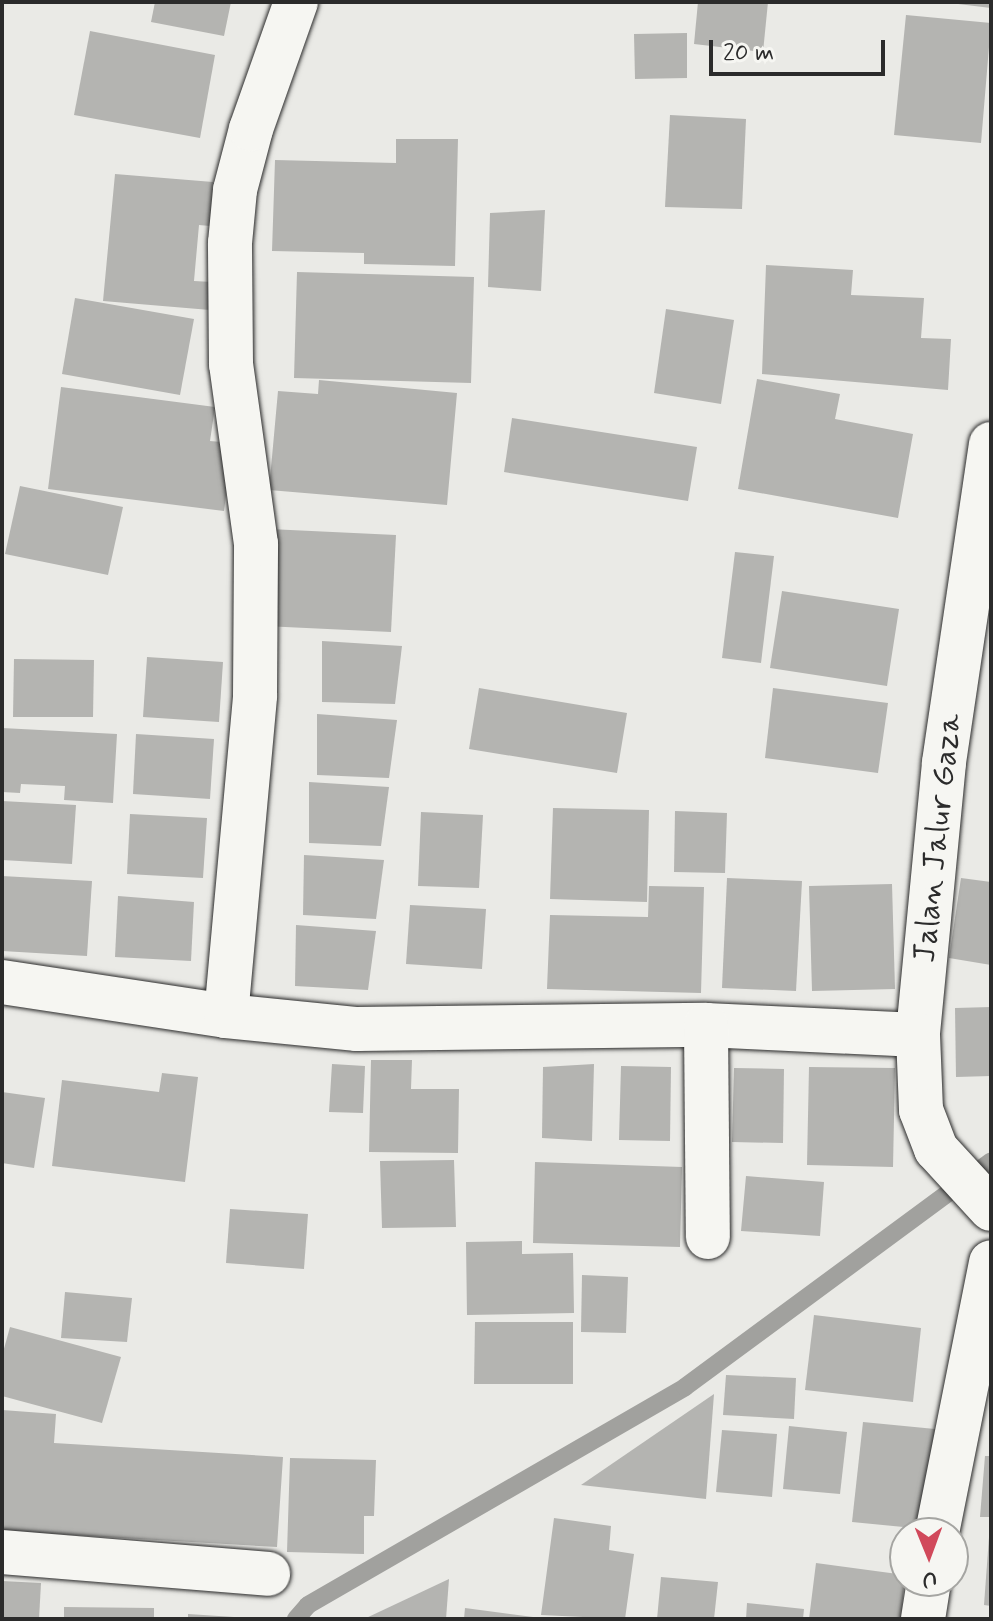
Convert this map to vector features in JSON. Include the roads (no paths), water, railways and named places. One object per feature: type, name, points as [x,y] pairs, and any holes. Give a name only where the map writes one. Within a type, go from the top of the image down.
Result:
[{"type":"street","points":[[226,1016],[255,695],[256,559],[246,442],[231,364],[230,243],[235,190],[251,129],[296,2]]},
{"type":"street","name":"Jalan Jalur Gaza","points":[[983,1201],[936,1149],[921,1110],[918,1035],[944,763],[980,582],[991,444]]},
{"type":"street","points":[[2,982],[226,1016],[357,1029],[706,1025],[918,1035]]},
{"type":"street","points":[[706,1025],[708,1237]]},
{"type":"street","points":[[940,1517],[991,1262]]},
{"type":"street","points":[[2,1552],[268,1574]]},
{"type":"street","points":[[923,1619],[926,1597]]},
{"type":"waterway","points":[[296,1619],[308,1605],[685,1387],[991,1161]]}]
